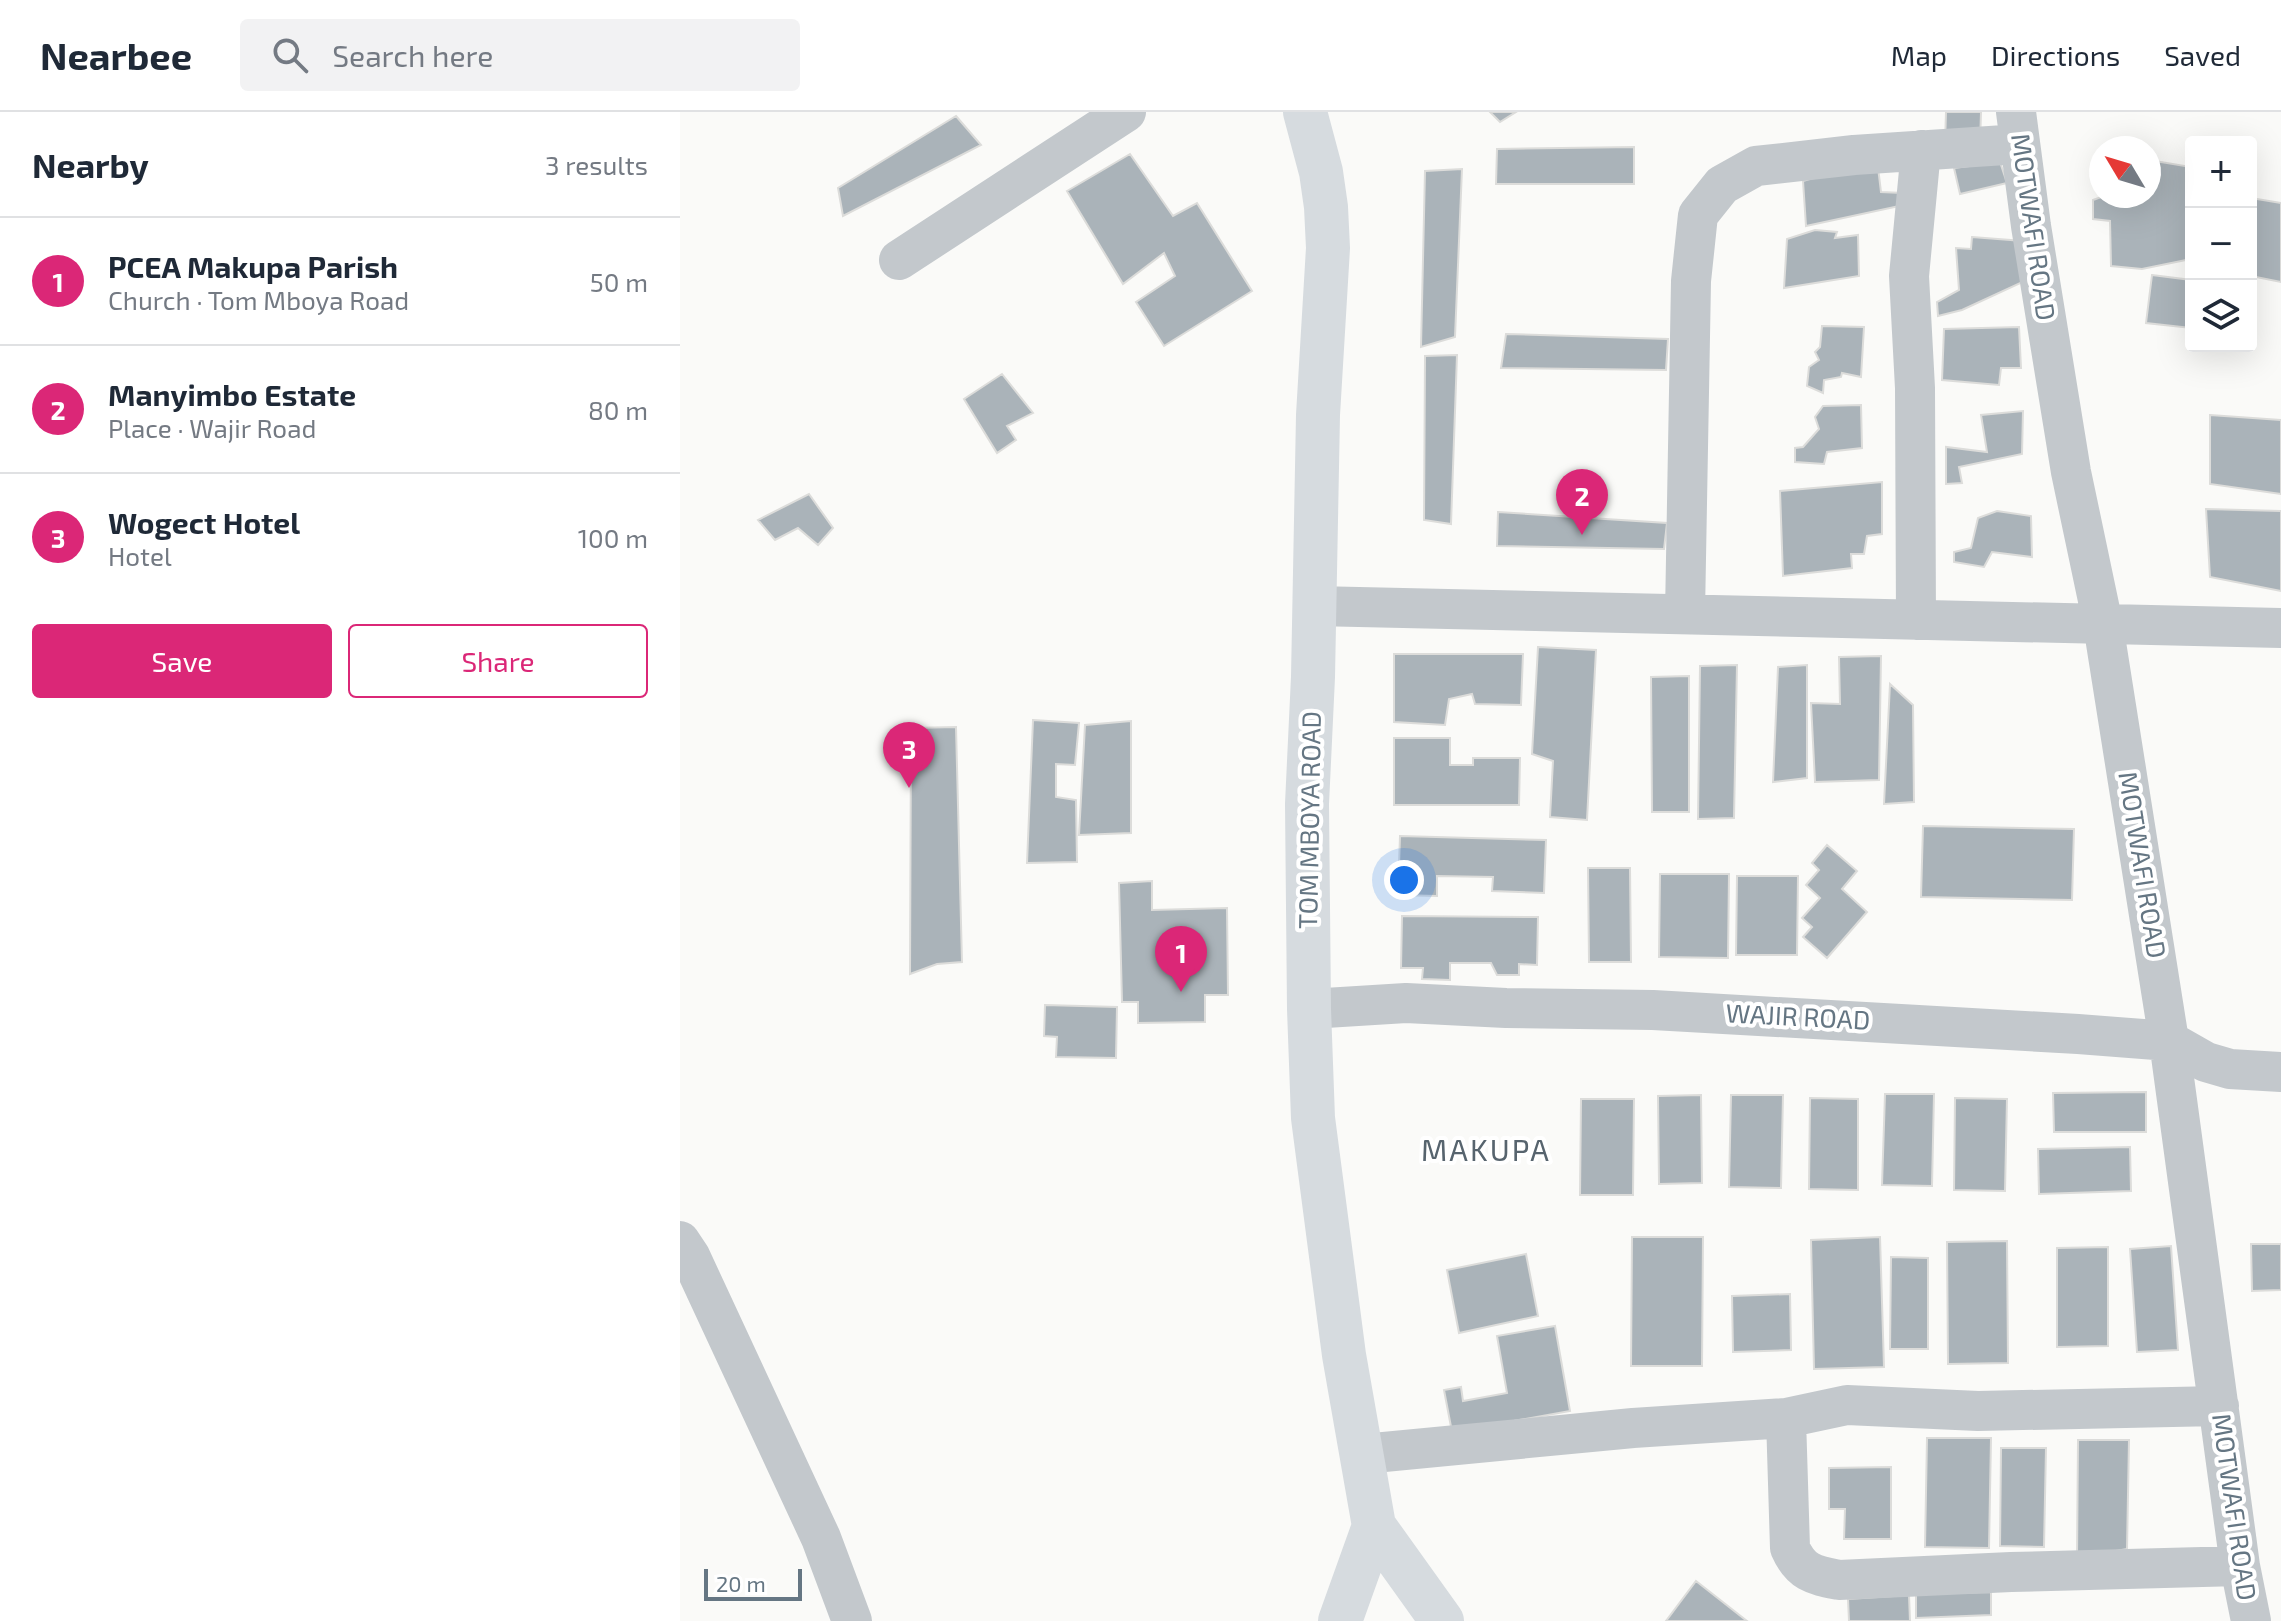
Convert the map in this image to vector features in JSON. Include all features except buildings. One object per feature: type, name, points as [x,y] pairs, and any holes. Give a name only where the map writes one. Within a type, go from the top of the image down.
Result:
[{"type":"main road","name":"TOM MBOYA ROAD","points":[[1305,112],[1321,172],[1328,248],[1318,415],[1307,804],[1313,1118],[1344,1355],[1374,1526]]},
{"type":"main road","points":[[1340,1621],[1374,1526]]},
{"type":"main road","points":[[1374,1526],[1442,1621]]},
{"type":"street","points":[[899,260],[1126,112]]},
{"type":"street","points":[[1685,614],[1691,281],[1698,215],[1722,185],[1756,166],[1921,150],[2018,128]]},
{"type":"street","name":"MOTWAFI ROAD","points":[[2018,128],[2071,472],[2103,624],[2169,1041],[2240,1566],[2251,1621]]},
{"type":"street","points":[[1916,620],[1915,388],[1909,276],[1921,150]]},
{"type":"street","points":[[1314,606],[2281,628]]},
{"type":"street","name":"WAJIR ROAD","points":[[1309,1009],[1406,1003],[1843,1019],[2169,1041],[2206,1062],[2230,1069],[2281,1072]]},
{"type":"street","points":[[680,1241],[690,1256],[821,1538],[852,1621]]},
{"type":"street","points":[[1363,1454],[1602,1430],[1786,1418],[1847,1405],[1978,1411],[2219,1406]]},
{"type":"street","points":[[1786,1418],[1790,1548],[1797,1564],[1817,1575],[1839,1580],[2240,1566]]},
{"type":"place","name":"Manyimbo Estate","points":[[1582,535]]},
{"type":"place","name":"Wogect Hotel","points":[[909,788]]},
{"type":"place","name":"PCEA Makupa Parish","points":[[1181,992]]},
{"type":"district","name":"MAKUPA","points":[[1486,1151]]}]
